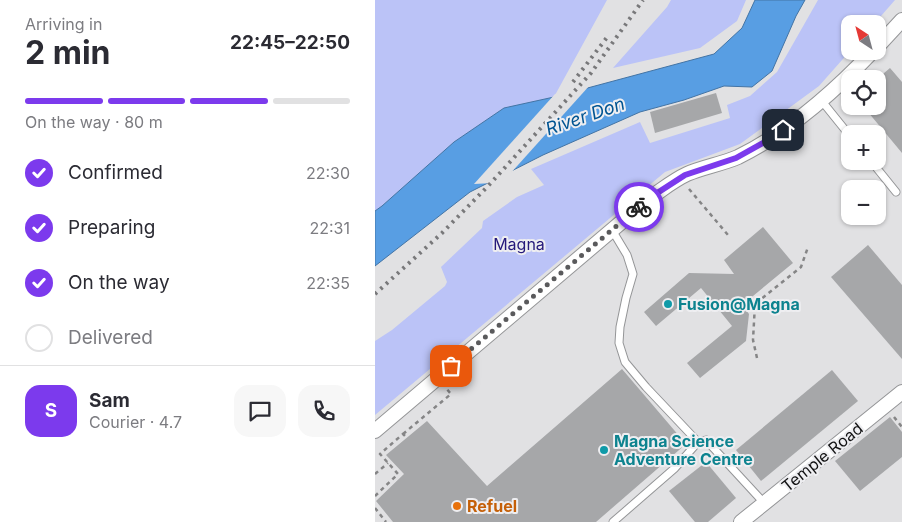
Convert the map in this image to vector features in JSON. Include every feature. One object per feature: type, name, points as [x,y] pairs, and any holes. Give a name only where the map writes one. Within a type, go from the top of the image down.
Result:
[{"type":"street","points":[[886,37],[902,20]]},
{"type":"street","points":[[375,431],[651,197],[685,175],[736,158],[770,139],[850,76],[865,60]]},
{"type":"street","name":"Temple Road","points":[[741,522],[902,392]]},
{"type":"lane","points":[[821,100],[841,125]]},
{"type":"lane","points":[[878,170],[896,192]]},
{"type":"lane","points":[[612,230],[627,255],[633,274],[620,327],[619,343],[625,362],[698,442]]},
{"type":"lane","points":[[613,522],[675,468],[698,442],[706,440],[764,503]]},
{"type":"path","points":[[680,178],[728,235]]},
{"type":"path","points":[[757,358],[753,340],[755,304],[801,266],[808,248]]},
{"type":"path","points":[[375,496],[398,474],[380,454],[451,394],[437,378]]},
{"type":"path","points":[[403,434],[407,438]]},
{"type":"path","points":[[375,474],[388,463]]},
{"type":"path","points":[[375,508],[386,522]]},
{"type":"green space","points":[[375,0],[607,0],[554,97],[504,108],[454,142],[375,211]]},
{"type":"green space","points":[[671,0],[746,0],[737,21],[700,48],[613,68],[667,7]]},
{"type":"green space","name":"Magna","points":[[818,0],[895,0],[882,15],[841,15],[842,60],[819,86],[740,144],[665,172],[375,415],[375,341],[392,330],[445,286],[447,282],[441,267],[482,228],[483,221],[517,197],[544,185],[531,169],[640,122],[650,143],[730,118],[727,105],[750,96],[777,72]]},
{"type":"water","name":"River Don","points":[[755,0],[805,0],[772,71],[752,87],[724,86],[684,100],[640,112],[543,155],[470,192],[375,266],[375,211],[454,142],[504,108],[554,97],[714,54],[742,28]]},
{"type":"pier","points":[[590,85],[509,175],[493,183],[474,184],[555,94]]},
{"type":"building","points":[[890,68],[902,82],[902,153],[886,134],[886,125],[879,125],[870,115],[886,115],[886,71]]},
{"type":"building","points":[[716,93],[722,113],[655,133],[650,112]]},
{"type":"building","name":"Fusion@Magna","points":[[763,227],[793,263],[742,305],[749,314],[746,341],[700,378],[687,363],[732,326],[701,288],[656,326],[644,312],[689,273],[734,274],[724,260]]},
{"type":"building","points":[[868,245],[902,285],[902,359],[831,277]]},
{"type":"building","name":"Magna Science Adventure Centre","points":[[622,369],[686,444],[596,522],[393,522],[376,501],[404,474],[386,455],[427,421],[487,486]]},
{"type":"building","points":[[832,370],[858,401],[761,481],[736,450]]},
{"type":"building","points":[[890,417],[902,432],[902,457],[860,491],[835,461]]},
{"type":"building","points":[[706,462],[736,498],[708,522],[695,522],[669,491]]},
{"type":"railway","points":[[375,294],[442,233],[489,185],[591,73],[643,0]]},
{"type":"railway","points":[[573,82],[608,36]]},
{"type":"way so far","points":[[451,366],[639,207]]},
{"type":"place","name":"Fusion@Magna","points":[[668,304]]},
{"type":"place","name":"Magna Science Adventure Centre","points":[[604,450]]},
{"type":"place","name":"Refuel","points":[[457,506]]},
{"type":"route","points":[[639,207],[685,175],[736,158],[783,130]]}]
